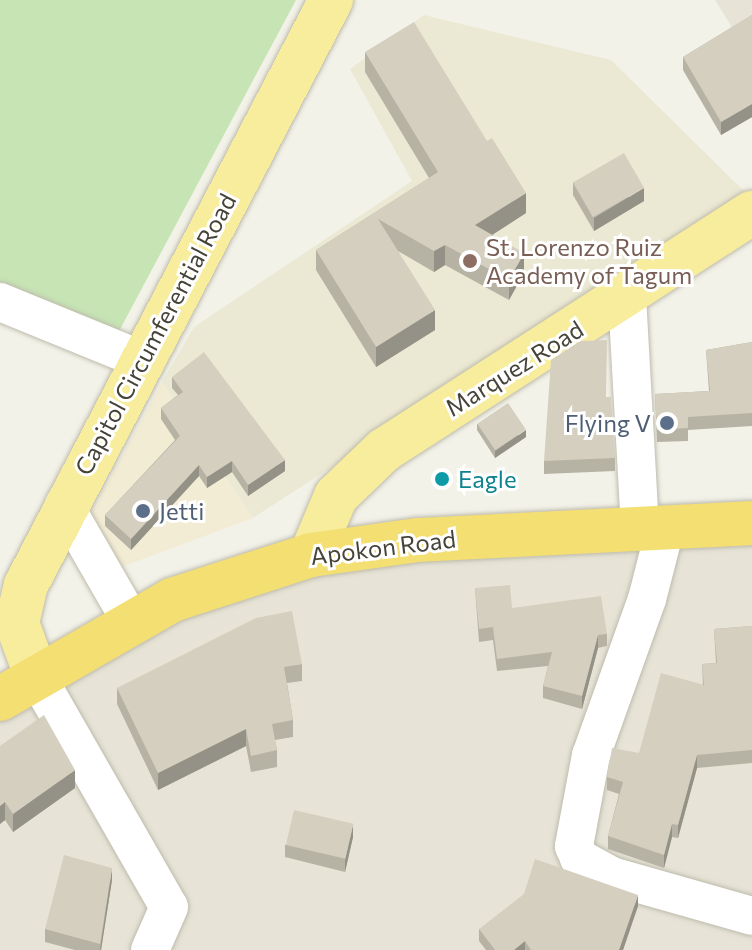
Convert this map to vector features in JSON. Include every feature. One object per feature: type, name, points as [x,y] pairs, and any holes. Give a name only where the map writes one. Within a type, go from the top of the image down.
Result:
[{"type":"highway","name":"Apokon Road","points":[[0,699],[130,620],[215,582],[311,555],[418,540],[752,523]]},
{"type":"main road","name":"Capitol Circumferential Road","points":[[36,675],[17,623],[26,585],[64,505],[331,0]]},
{"type":"main road","name":"Marquez Road","points":[[311,555],[329,509],[353,475],[752,213]]},
{"type":"street","points":[[627,296],[652,529],[647,599],[591,755],[574,846],[579,858],[611,876],[752,916]]},
{"type":"street","points":[[0,302],[142,360]]},
{"type":"street","points":[[64,505],[130,620]]},
{"type":"street","points":[[36,675],[169,907],[150,950]]},
{"type":"shaded area","points":[[715,0],[752,0],[752,60]]},
{"type":"shaded area","name":"St. Lorenzo Ruiz Academy of Tagum","points":[[424,15],[611,60],[749,196],[253,518],[162,382],[194,327],[412,181],[350,69]]},
{"type":"shaded area","points":[[162,382],[253,518],[98,576],[75,543]]},
{"type":"shaded area","points":[[752,533],[752,950],[0,950],[0,676],[327,543]]},
{"type":"green space","points":[[0,0],[296,0],[118,333],[0,288]]},
{"type":"building","points":[[752,15],[752,104],[721,122],[683,57]]},
{"type":"building","points":[[414,22],[487,141],[492,138],[526,193],[475,225],[524,253],[509,280],[445,245],[434,251],[378,219],[435,310],[376,347],[316,250],[438,172],[365,52]]},
{"type":"building","points":[[624,153],[644,188],[593,217],[573,182]]},
{"type":"building","points":[[607,340],[606,397],[611,397],[615,458],[544,461],[551,360],[580,341]]},
{"type":"building","points":[[752,342],[752,413],[688,417],[688,428],[657,430],[655,394],[710,391],[706,350]]},
{"type":"building","points":[[204,352],[285,460],[248,485],[232,461],[207,477],[199,465],[131,539],[105,515],[180,436],[161,408],[183,392],[172,377]]},
{"type":"building","points":[[508,403],[526,430],[495,450],[477,424]]},
{"type":"building","points":[[510,585],[512,608],[601,596],[607,634],[598,635],[582,696],[543,686],[552,652],[497,659],[493,627],[479,629],[475,588]]},
{"type":"building","points":[[292,611],[302,664],[284,667],[293,720],[272,724],[277,750],[251,756],[246,729],[158,773],[117,688],[256,618]]},
{"type":"building","points":[[752,626],[752,750],[697,755],[678,825],[672,824],[664,855],[608,836],[623,782],[607,777],[612,748],[639,753],[661,673],[704,685],[702,664],[717,663],[714,629]]},
{"type":"building","points":[[44,715],[75,770],[13,814],[5,802],[0,806],[0,746]]},
{"type":"building","points":[[294,810],[353,824],[345,859],[286,845]]},
{"type":"building","points":[[64,855],[112,868],[100,944],[45,929]]},
{"type":"building","points":[[535,859],[638,895],[619,950],[531,950],[525,941],[514,950],[495,950],[479,929],[524,894]]},
{"type":"place","name":"St. Lorenzo Ruiz Academy of Tagum","points":[[470,261]]},
{"type":"place","name":"Flying V","points":[[667,423]]},
{"type":"place","name":"Eagle","points":[[442,479]]},
{"type":"place","name":"Jetti","points":[[143,511]]}]
